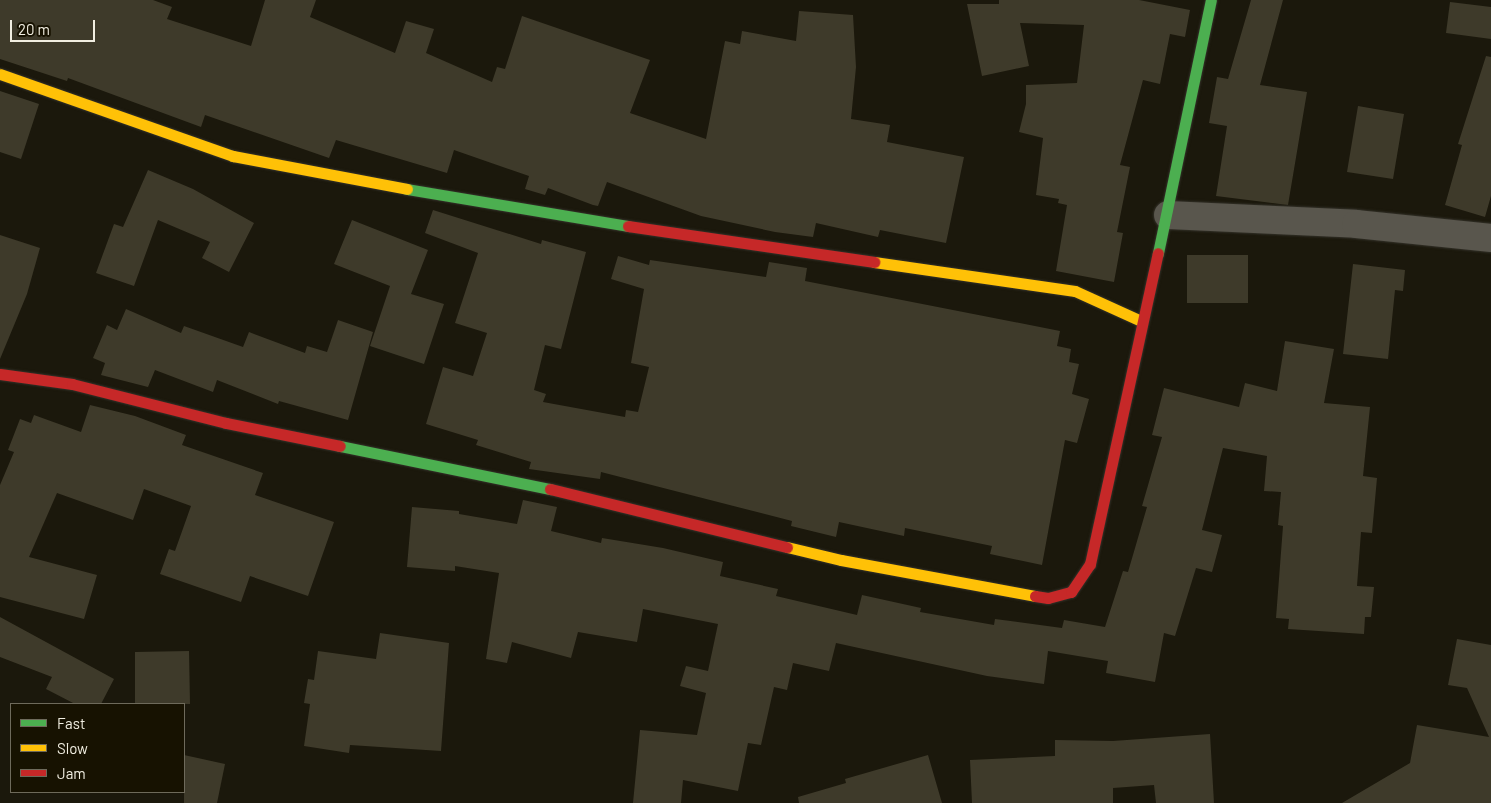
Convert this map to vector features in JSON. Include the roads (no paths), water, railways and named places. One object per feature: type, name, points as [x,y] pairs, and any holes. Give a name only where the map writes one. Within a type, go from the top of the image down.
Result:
[{"type":"street","points":[[0,374],[72,384],[226,423],[453,467],[841,560],[1048,598],[1071,592],[1090,564],[1141,322],[1168,215],[1211,0]]},
{"type":"street","points":[[0,74],[234,156],[499,207],[1075,291],[1141,322]]},
{"type":"street","points":[[1168,215],[1356,224],[1491,238]]}]
